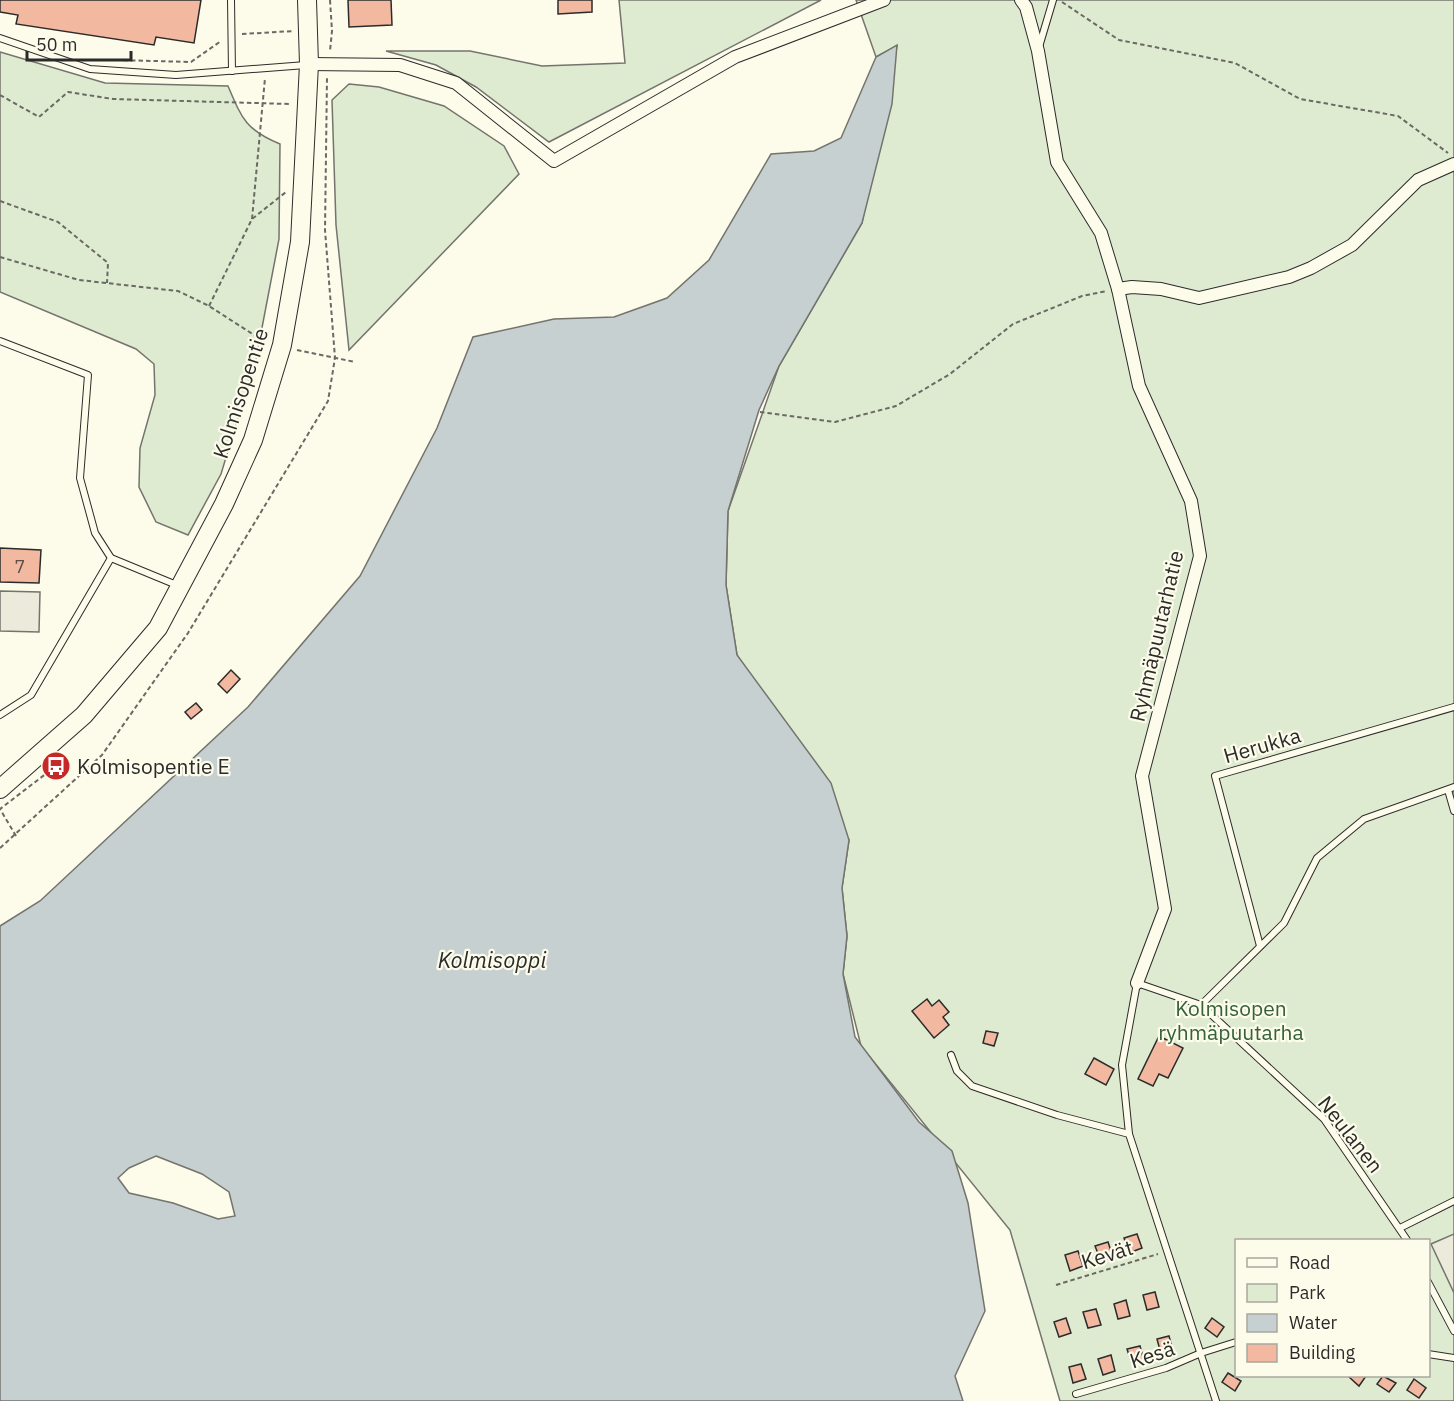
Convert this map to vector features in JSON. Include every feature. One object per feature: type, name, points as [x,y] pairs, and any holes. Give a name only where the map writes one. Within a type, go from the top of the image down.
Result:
[{"type":"main road","name":"Kolmisopentie","points":[[0,789],[84,714],[158,628],[224,504],[253,440],[282,345],[300,242],[308,104],[308,0]]},
{"type":"street","points":[[309,64],[400,65],[456,83],[554,161],[735,57],[884,0]]},
{"type":"street","name":"Ryhmäpuutarhatie","points":[[1021,0],[1026,8],[1038,51],[1057,162],[1101,233],[1118,289],[1139,386],[1191,501],[1200,556],[1142,776],[1165,909],[1137,983]]},
{"type":"street","points":[[1118,289],[1132,287],[1161,289],[1200,298],[1289,277],[1311,268],[1352,245],[1418,180],[1454,164]]},
{"type":"lane","points":[[231,0],[232,71]]},
{"type":"lane","points":[[1038,51],[1053,0]]},
{"type":"lane","points":[[0,38],[90,69],[176,75],[309,64]]},
{"type":"lane","points":[[0,341],[88,375],[80,478],[95,533],[111,558],[180,586]]},
{"type":"lane","points":[[0,715],[31,695],[111,558]]},
{"type":"lane","name":"Herukka","points":[[1260,946],[1215,776],[1454,707]]},
{"type":"lane","points":[[1201,1005],[1284,923],[1317,858],[1364,819],[1451,789],[1454,811]]},
{"type":"lane","points":[[1137,983],[1122,1065],[1130,1134],[1216,1401]]},
{"type":"lane","name":"Neulanen","points":[[1137,983],[1201,1005],[1324,1119],[1406,1239]]},
{"type":"lane","points":[[951,1055],[957,1071],[972,1086],[1057,1115],[1130,1134]]},
{"type":"lane","points":[[1400,1228],[1454,1201]]},
{"type":"lane","points":[[1430,1286],[1454,1331]]},
{"type":"lane","name":"Kesä","points":[[1076,1394],[1166,1368],[1201,1353],[1235,1342]]},
{"type":"lane","points":[[1430,1354],[1454,1358]]},
{"type":"path","points":[[0,848],[16,836],[102,755],[188,633],[328,400],[335,358],[325,230],[325,86],[332,31],[330,0]]},
{"type":"path","points":[[1059,0],[1119,40],[1235,63],[1300,99],[1398,116],[1454,157]]},
{"type":"path","points":[[114,60],[191,62],[231,34],[309,30]]},
{"type":"path","points":[[208,306],[252,219],[266,68]]},
{"type":"path","points":[[0,95],[39,117],[68,92],[113,99],[308,104]]},
{"type":"path","points":[[252,219],[304,179]]},
{"type":"path","points":[[0,201],[58,222],[108,263],[106,283]]},
{"type":"path","points":[[0,257],[79,280],[178,291],[208,306],[265,342]]},
{"type":"path","points":[[760,412],[835,422],[896,406],[950,374],[1013,324],[1082,296],[1118,289]]},
{"type":"path","points":[[297,350],[355,362]]},
{"type":"path","points":[[16,836],[0,809],[56,766]]},
{"type":"path","name":"Kevät","points":[[1056,1284],[1166,1251]]},
{"type":"green space","points":[[619,0],[821,0],[549,142],[476,87],[436,65],[386,51],[470,51],[542,66],[625,63]]},
{"type":"green space","name":"Kolmisopen ryhmäpuutarha","points":[[856,0],[1454,0],[1454,1401],[1060,1401],[1010,1230],[861,1046],[843,974],[847,936],[842,888],[849,840],[737,655],[726,585],[728,511],[779,366],[862,223],[897,46],[876,57]]},
{"type":"green space","points":[[0,52],[105,83],[228,86],[246,122],[260,134],[280,144],[279,239],[256,359],[221,474],[188,535],[156,522],[139,487],[140,448],[155,395],[154,364],[136,349],[0,292]]},
{"type":"green space","points":[[349,84],[379,87],[444,106],[504,146],[519,174],[349,350],[336,225],[332,100]]},
{"type":"shaded area","points":[[0,591],[40,592],[39,632],[0,631]]},
{"type":"shaded area","points":[[1454,1234],[1454,1293],[1431,1244]]},
{"type":"water","name":"Kolmisoppi","points":[[897,45],[892,104],[862,223],[779,366],[759,410],[728,511],[726,585],[737,655],[831,783],[849,840],[842,888],[847,936],[843,974],[855,1037],[919,1122],[952,1151],[968,1203],[985,1311],[955,1376],[963,1401],[0,1401],[0,926],[40,901],[248,707],[360,576],[437,428],[473,337],[554,319],[614,317],[667,298],[709,260],[771,154],[814,151],[841,138],[876,57]],"holes":[[[156,1156],[202,1174],[229,1192],[235,1216],[218,1219],[173,1203],[129,1193],[118,1178],[129,1168]]]},
{"type":"building","points":[[0,0],[201,0],[194,43],[156,37],[154,45],[16,24],[18,15],[0,12]]},
{"type":"building","points":[[348,0],[391,0],[392,25],[349,27]]},
{"type":"building","points":[[558,0],[592,0],[592,12],[558,14]]},
{"type":"building","points":[[0,548],[41,550],[39,583],[0,582]]},
{"type":"building","points":[[231,670],[240,679],[227,693],[218,684]]},
{"type":"building","points":[[196,703],[202,710],[191,719],[185,712]]},
{"type":"building","points":[[927,999],[932,1006],[939,1000],[949,1012],[943,1017],[949,1025],[934,1038],[912,1011]]},
{"type":"building","points":[[986,1031],[998,1033],[994,1046],[983,1043]]},
{"type":"building","points":[[1159,1036],[1183,1048],[1168,1078],[1159,1074],[1153,1086],[1138,1079]]},
{"type":"building","points":[[1094,1058],[1114,1069],[1106,1085],[1085,1074]]},
{"type":"building","points":[[1137,1234],[1142,1248],[1129,1253],[1124,1238]]},
{"type":"building","points":[[1108,1242],[1113,1257],[1101,1261],[1095,1246]]},
{"type":"building","points":[[1078,1251],[1083,1266],[1070,1271],[1065,1255]]},
{"type":"building","points":[[1155,1292],[1159,1307],[1147,1310],[1143,1295]]},
{"type":"building","points":[[1126,1300],[1130,1316],[1118,1319],[1114,1304]]},
{"type":"building","points":[[1096,1309],[1101,1325],[1088,1328],[1083,1312]]},
{"type":"building","points":[[1066,1318],[1071,1333],[1059,1337],[1054,1322]]},
{"type":"building","points":[[1212,1318],[1224,1327],[1217,1337],[1205,1328]]},
{"type":"building","points":[[1169,1336],[1173,1351],[1161,1354],[1157,1339]]},
{"type":"building","points":[[1140,1346],[1144,1361],[1132,1364],[1127,1349]]},
{"type":"building","points":[[1111,1355],[1115,1371],[1103,1375],[1098,1359]]},
{"type":"building","points":[[1081,1364],[1086,1379],[1073,1383],[1069,1367]]},
{"type":"building","points":[[1228,1373],[1241,1381],[1235,1391],[1222,1382]]},
{"type":"building","points":[[1349,1377],[1365,1377],[1359,1386]]},
{"type":"building","points":[[1382,1377],[1396,1383],[1389,1392],[1377,1384]]},
{"type":"building","points":[[1414,1379],[1426,1388],[1419,1398],[1407,1390]]},
{"type":"place","name":"Kolmisopentie E","points":[[56,766]]}]
